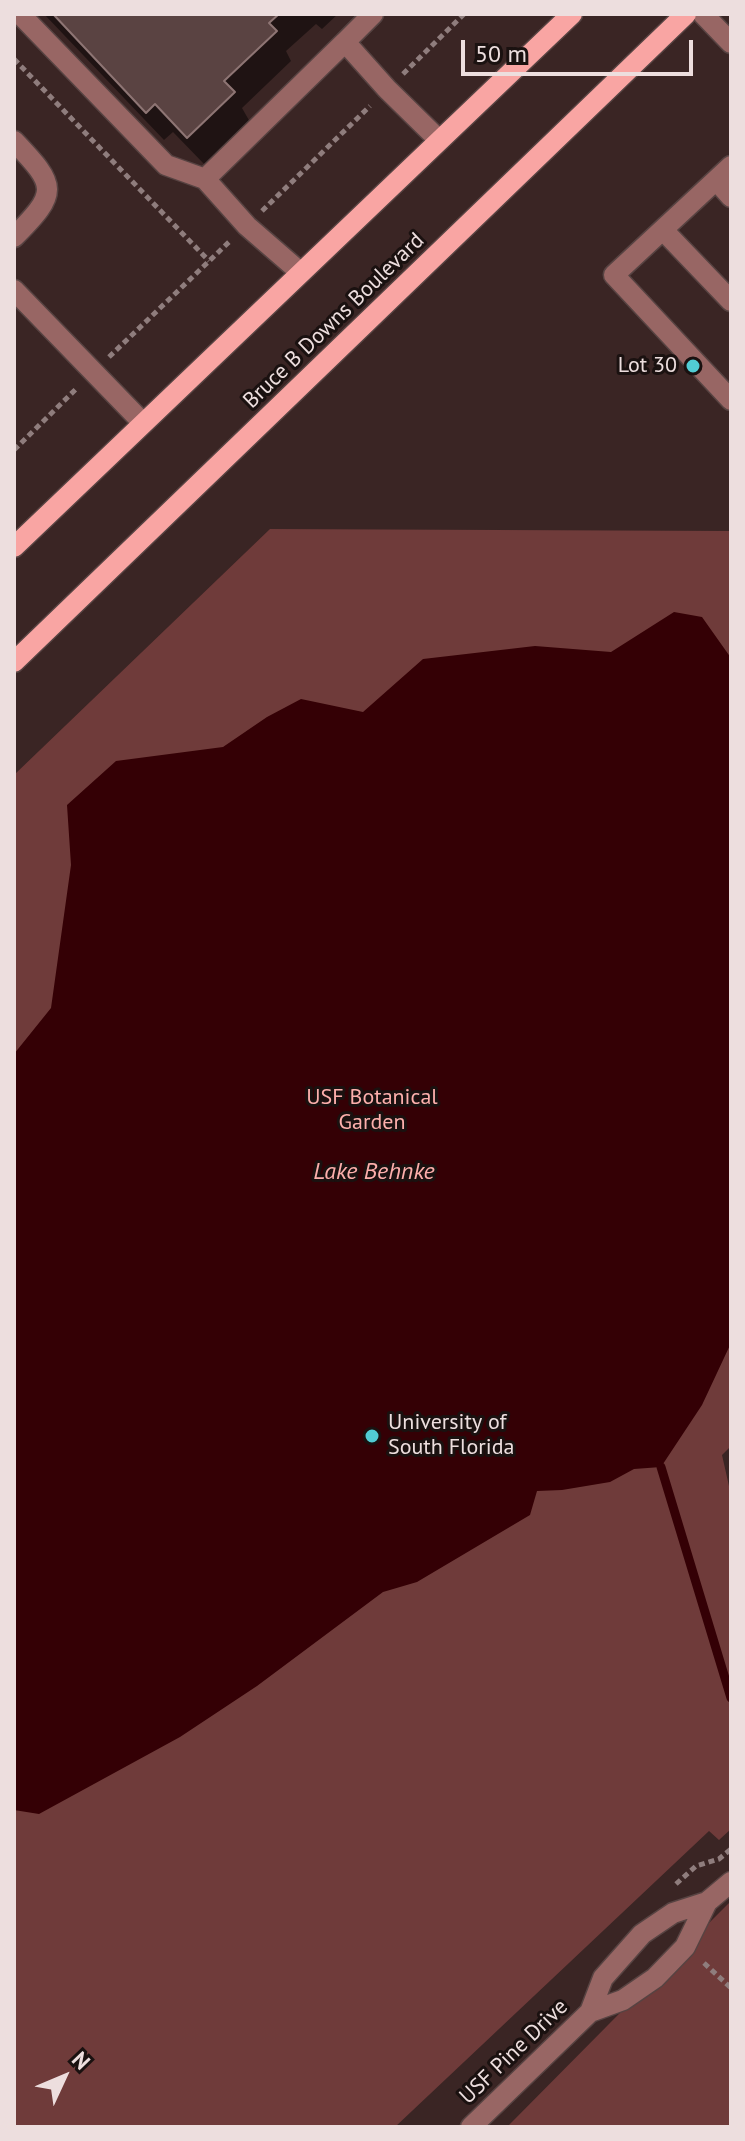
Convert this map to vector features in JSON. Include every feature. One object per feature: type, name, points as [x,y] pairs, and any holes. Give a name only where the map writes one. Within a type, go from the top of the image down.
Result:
[{"type":"main road","points":[[14,547],[572,14]]},
{"type":"main road","name":"Bruce B Downs Boulevard","points":[[14,662],[686,14]]},
{"type":"street","points":[[20,14],[166,165],[205,179],[247,226],[300,272]]},
{"type":"street","points":[[205,179],[373,14]]},
{"type":"street","points":[[703,14],[731,43]]},
{"type":"street","points":[[345,42],[439,140]]},
{"type":"street","points":[[14,141],[39,166],[47,182],[46,198],[40,211],[16,232]]},
{"type":"street","points":[[731,197],[723,173],[614,275],[731,400]]},
{"type":"street","points":[[663,230],[731,301]]},
{"type":"street","points":[[14,290],[143,423]]},
{"type":"street","points":[[590,2012],[603,1978],[642,1934],[673,1913],[707,1902],[731,1882]]},
{"type":"street","points":[[590,2012],[623,2000],[655,1978],[685,1947],[707,1902]]},
{"type":"street","name":"USF Pine Drive","points":[[471,2127],[590,2012]]},
{"type":"path","points":[[247,226],[464,14]]},
{"type":"path","points":[[14,59],[209,261]]},
{"type":"path","points":[[667,1893],[696,1866],[719,1859],[731,1849]]},
{"type":"path","points":[[685,1947],[731,1988]]},
{"type":"green space","name":"Lake Behnke","points":[[270,529],[731,531],[731,1446],[722,1455],[731,1495],[731,1829],[719,1840],[709,1831],[395,2127],[14,2127],[14,775]]},
{"type":"green space","points":[[731,1901],[731,2127],[507,2127],[708,1924]]},
{"type":"water","name":"Lake Behnke","points":[[674,612],[702,617],[731,658],[731,1343],[702,1405],[661,1467],[634,1469],[610,1482],[537,1491],[530,1515],[417,1582],[383,1592],[257,1686],[180,1737],[39,1814],[14,1810],[14,1054],[51,1008],[71,865],[67,805],[116,761],[223,747],[267,717],[301,699],[363,712],[423,659],[535,646],[611,652]]},
{"type":"building","points":[[53,14],[279,14],[269,23],[277,31],[224,81],[235,92],[187,138],[155,104],[146,113]]},
{"type":"waterway","points":[[661,1467],[731,1698]]},
{"type":"place","name":"Lot 30","points":[[693,366]]},
{"type":"place","name":"University of South Florida","points":[[372,1436]]},
{"type":"park label","name":"USF Botanical Garden","points":[[372,1110]]}]
